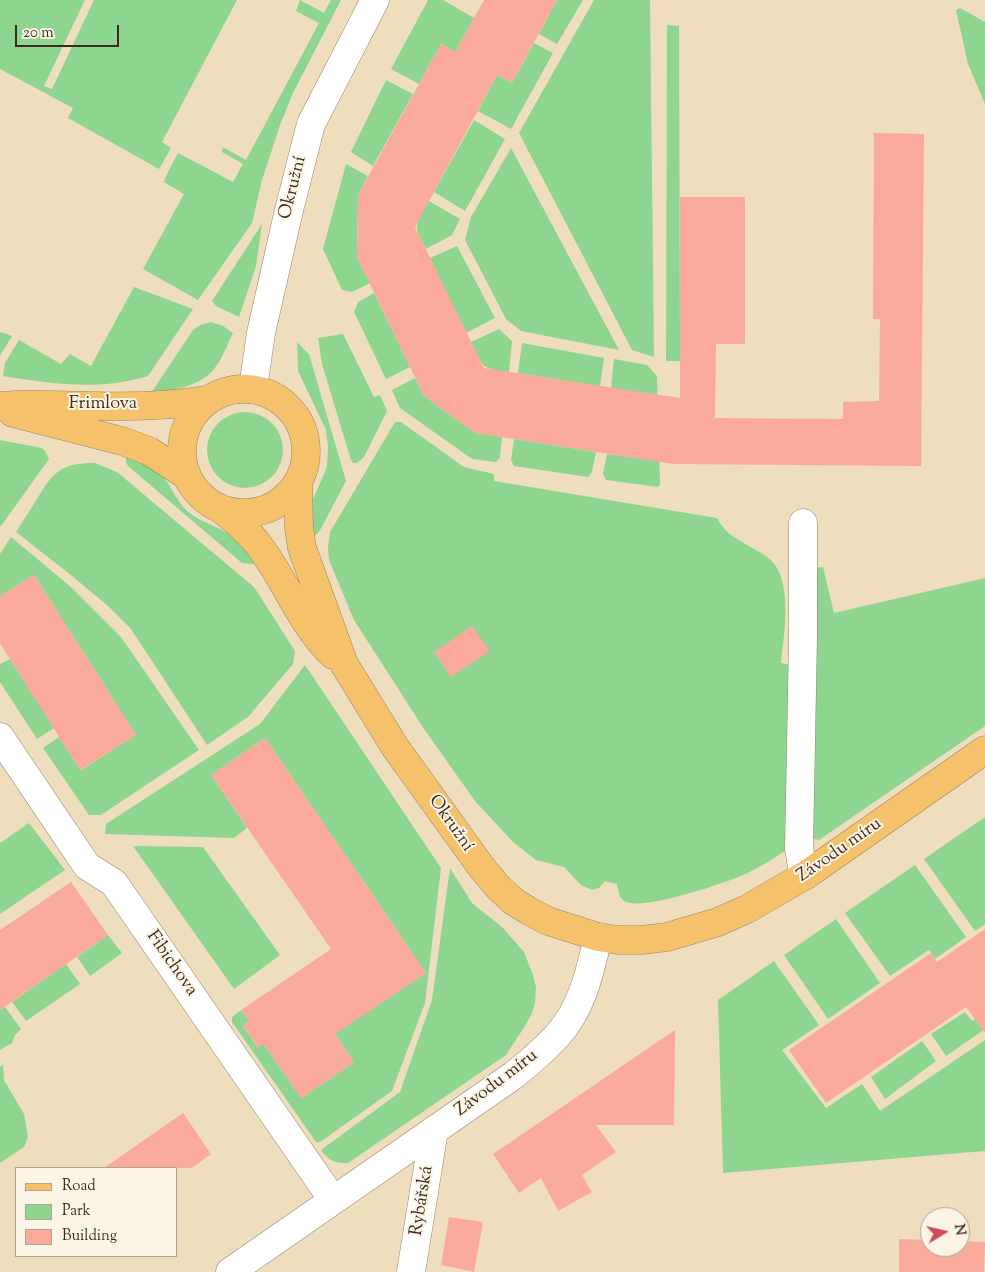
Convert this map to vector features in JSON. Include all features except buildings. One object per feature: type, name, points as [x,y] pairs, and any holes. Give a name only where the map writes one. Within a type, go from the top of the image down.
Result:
[{"type":"main road","name":"Okružní","points":[[236,388],[253,388],[272,394],[289,406],[301,423],[306,443],[306,463],[298,482],[286,498],[269,509],[250,514],[230,512],[211,505],[196,492],[186,476],[181,455],[183,435],[192,416],[206,400],[220,392],[236,388]]},
{"type":"main road","name":"Frimlova","points":[[0,407],[19,404],[154,406],[206,400]]},
{"type":"main road","name":"Frimlova","points":[[0,407],[22,417],[122,441],[149,451],[186,476]]},
{"type":"main road","name":"Okružní","points":[[298,482],[298,521],[302,548],[344,664],[395,747],[482,868],[498,887],[513,900],[548,921],[598,937]]},
{"type":"main road","name":"Okružní","points":[[220,508],[257,543],[313,632],[325,647],[344,664]]},
{"type":"main road","name":"Závodu míru","points":[[598,937],[618,940],[642,940],[667,937],[718,922],[747,909],[806,875],[985,750]]},
{"type":"street","name":"Okružní","points":[[253,388],[261,332],[288,210],[311,124],[375,0]]},
{"type":"street","points":[[803,522],[799,848],[802,866],[806,875]]},
{"type":"street","name":"Fibichova","points":[[0,737],[87,866],[114,883],[333,1200]]},
{"type":"street","name":"Závodu míru","points":[[230,1272],[514,1075],[558,1035],[573,1014],[584,992],[598,937]]},
{"type":"street","name":"Rybářská","points":[[411,1272],[434,1130]]},
{"type":"green space","points":[[0,0],[85,0],[44,86],[52,89],[94,0],[237,0],[162,142],[171,148],[159,169],[68,118],[73,108],[0,69]]},
{"type":"green space","points":[[300,0],[324,13],[331,0],[341,0],[293,93],[280,125],[262,180],[252,223],[198,300],[143,269],[184,194],[164,182],[178,153],[233,182],[243,164],[222,152],[223,147],[246,160],[319,23],[296,11]]},
{"type":"green space","points":[[428,0],[443,0],[474,18],[455,52],[441,44],[419,84],[391,69]]},
{"type":"green space","points":[[557,0],[583,0],[557,44],[539,34]]},
{"type":"green space","points":[[594,0],[650,0],[654,357],[632,350],[519,133]]},
{"type":"green space","points":[[960,8],[985,22],[985,104],[968,64],[956,10]]},
{"type":"green space","points":[[667,25],[679,26],[680,361],[666,361]]},
{"type":"green space","points":[[534,43],[553,53],[511,129],[478,111],[497,75],[512,83]]},
{"type":"green space","points":[[386,80],[413,94],[373,166],[351,152]]},
{"type":"green space","points":[[474,120],[505,139],[465,211],[434,192]]},
{"type":"green space","points":[[511,148],[619,350],[521,331],[506,319],[465,240],[471,217]]},
{"type":"green space","points":[[346,164],[368,176],[358,195],[357,257],[370,283],[352,292],[342,290],[323,249]]},
{"type":"green space","points":[[429,201],[460,219],[452,235],[426,249],[417,225]]},
{"type":"green space","points":[[262,224],[256,266],[239,317],[216,306],[212,301]]},
{"type":"green space","points":[[457,246],[495,318],[466,333],[430,258]]},
{"type":"green space","points":[[134,287],[193,309],[148,376],[130,381],[76,385],[3,376],[5,363],[19,340],[61,364],[70,354],[91,366]]},
{"type":"green space","points":[[374,293],[410,367],[386,379],[354,312],[358,302]]},
{"type":"green space","points":[[211,322],[223,326],[233,333],[217,365],[196,383],[151,393],[193,330],[200,325]]},
{"type":"green space","points":[[499,329],[512,341],[509,372],[487,368],[481,362],[471,342]]},
{"type":"green space","points":[[0,333],[12,336],[0,356]]},
{"type":"green space","points":[[343,334],[374,397],[380,395],[387,411],[364,457],[357,463],[353,463],[351,460],[322,364],[318,338]]},
{"type":"green space","points":[[297,342],[309,354],[346,481],[319,532],[312,538],[311,504],[327,467],[328,447],[326,430],[298,371]]},
{"type":"green space","points":[[522,343],[604,358],[600,386],[518,373]]},
{"type":"green space","points":[[614,359],[647,365],[657,376],[660,484],[658,487],[606,480],[603,474],[607,454],[646,459],[611,388]]},
{"type":"green space","points":[[415,378],[424,396],[475,433],[502,437],[500,457],[496,462],[472,459],[400,408],[392,390]]},
{"type":"green space","points":[[245,412],[260,415],[272,423],[280,435],[283,450],[280,465],[272,477],[260,485],[245,488],[230,485],[218,477],[210,465],[207,450],[210,435],[218,423],[230,415]]},
{"type":"green space","points":[[395,422],[401,422],[464,467],[494,474],[494,481],[717,518],[728,533],[773,562],[784,589],[785,627],[781,663],[794,666],[790,848],[761,866],[719,884],[664,900],[633,903],[622,899],[617,884],[605,881],[599,888],[592,890],[581,885],[564,867],[536,860],[513,842],[475,801],[424,729],[354,620],[329,560],[330,532]]},
{"type":"green space","points":[[514,439],[596,452],[592,472],[588,477],[514,466],[511,460]]},
{"type":"green space","points":[[0,440],[42,448],[49,459],[1,526],[0,526]]},
{"type":"green space","points":[[126,456],[149,466],[159,473],[187,511],[238,541],[255,564],[242,563],[128,466]]},
{"type":"green space","points":[[83,463],[95,463],[117,472],[254,587],[295,651],[293,664],[248,717],[207,745],[131,629],[108,606],[16,532],[53,476],[66,467]]},
{"type":"green space","points":[[11,537],[71,587],[121,637],[199,750],[101,815],[89,815],[43,748],[59,737],[81,770],[136,735],[34,575],[0,596],[0,554]]},
{"type":"green space","points":[[823,567],[834,613],[985,578],[985,726],[819,840],[810,838],[814,568]]},
{"type":"green space","points":[[10,659],[54,728],[37,739],[0,682],[0,664]]},
{"type":"green space","points":[[305,665],[441,868],[425,1003],[392,1091],[320,1142],[316,1142],[232,1022],[232,1017],[241,1010],[249,1021],[243,1026],[258,1048],[264,1044],[301,1098],[354,1062],[327,1022],[372,1009],[426,973],[265,738],[211,775],[247,828],[234,838],[105,834],[106,824],[260,724]]},
{"type":"green space","points":[[985,817],[985,924],[975,931],[924,859]]},
{"type":"green space","points":[[29,823],[65,870],[0,914],[0,843]]},
{"type":"green space","points":[[133,846],[203,847],[280,955],[234,989]]},
{"type":"green space","points":[[915,865],[966,937],[935,959],[929,950],[890,976],[845,913]]},
{"type":"green space","points":[[450,868],[472,903],[502,927],[524,952],[536,987],[532,1013],[506,1055],[348,1163],[332,1161],[321,1150],[400,1092],[432,1000]]},
{"type":"green space","points":[[836,919],[880,983],[828,1019],[784,955]]},
{"type":"green space","points":[[108,935],[122,953],[90,976],[77,957]]},
{"type":"green space","points":[[774,961],[819,1025],[782,1050],[826,1108],[862,1084],[880,1111],[985,1040],[985,1151],[723,1173],[718,1000]]},
{"type":"green space","points":[[66,964],[80,984],[26,1021],[12,1002]]},
{"type":"green space","points":[[5,1007],[21,1029],[15,1035],[12,1043],[0,1050],[0,1010]]},
{"type":"green space","points":[[965,1012],[972,1021],[985,1012],[985,1029],[946,1056],[931,1034]]},
{"type":"green space","points":[[922,1041],[936,1061],[885,1099],[871,1077]]},
{"type":"green space","points":[[3,1065],[4,1080],[24,1114],[28,1137],[24,1147],[0,1163],[0,1067]]}]
